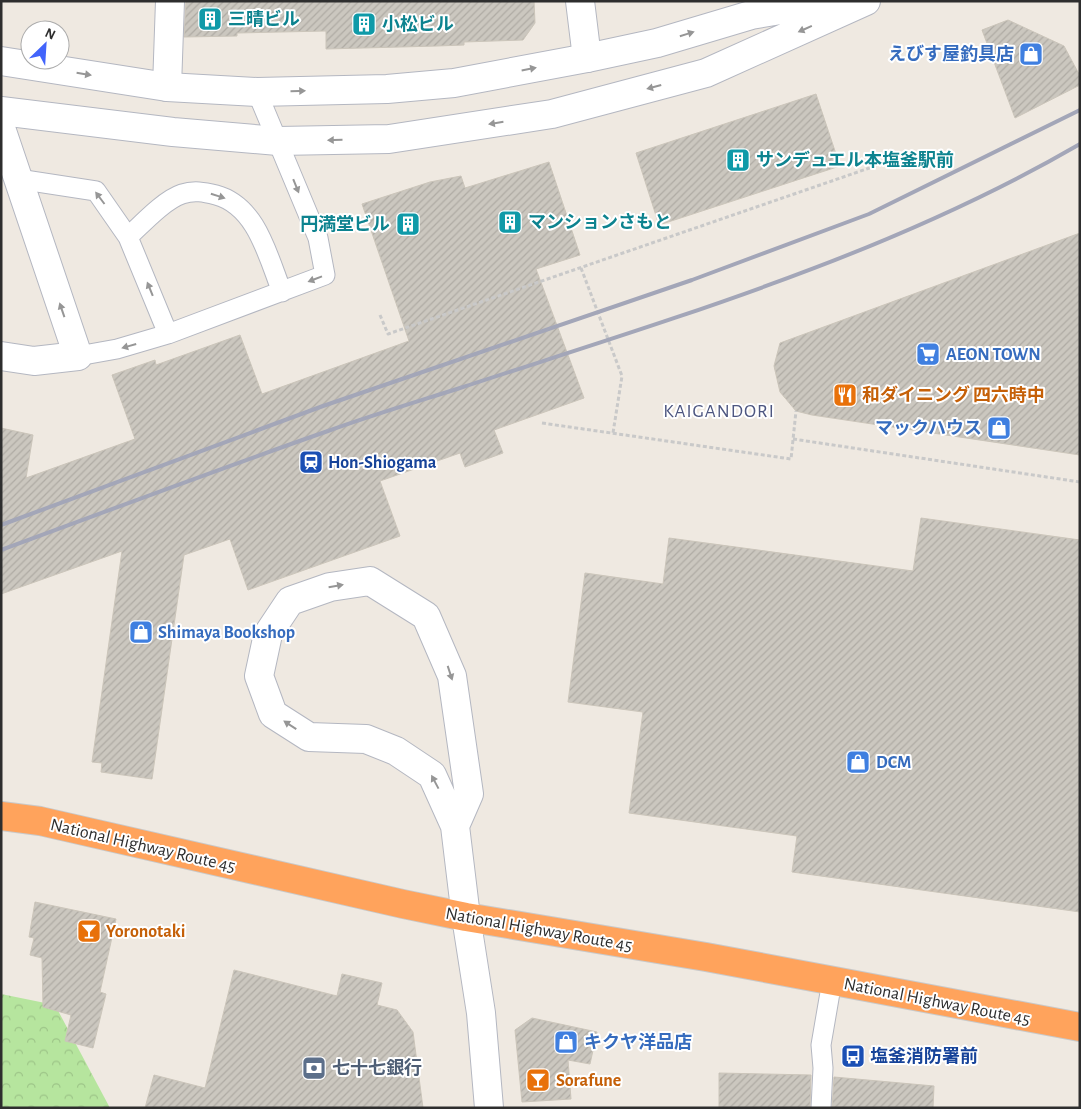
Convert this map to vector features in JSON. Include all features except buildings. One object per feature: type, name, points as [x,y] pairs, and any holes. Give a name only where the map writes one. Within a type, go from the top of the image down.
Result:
[{"type":"highway","name":"National Highway Route 45","points":[[1,816],[40,821],[466,917],[706,957],[1080,1027]]},
{"type":"street","points":[[167,87],[170,1]]},
{"type":"street","points":[[580,1],[586,58]]},
{"type":"street","points":[[1,62],[167,87],[257,92],[386,89],[454,83],[586,58],[657,43],[751,15],[834,1]]},
{"type":"street","points":[[1,111],[173,132],[278,141],[389,139],[552,114],[706,73],[866,1]]},
{"type":"street","points":[[1,128],[78,356],[34,361],[1,356]]},
{"type":"street","points":[[456,826],[469,794],[468,785],[452,676],[426,616],[370,581],[330,587],[290,601],[268,634],[259,676],[273,714],[309,737],[366,739],[396,751],[432,775],[456,826],[466,917],[481,1013],[489,1108]]},
{"type":"lane","points":[[78,356],[116,349],[168,334],[325,275],[318,238],[257,92]]},
{"type":"lane","points":[[18,179],[96,191],[128,237],[168,334]]},
{"type":"lane","points":[[128,237],[163,206],[181,194],[202,191],[224,197],[241,208],[256,229],[282,292]]},
{"type":"lane","points":[[821,1108],[823,1068],[821,1045],[832,981]]},
{"type":"path","points":[[380,315],[388,334],[881,164]]},
{"type":"path","points":[[581,268],[622,376],[613,433]]},
{"type":"path","points":[[542,423],[791,459],[796,411]]},
{"type":"path","points":[[793,439],[1080,482]]},
{"type":"green space","points":[[1,994],[55,1005],[110,1108],[1,1108]]},
{"type":"railway","points":[[1,525],[323,406],[692,280],[869,214],[1080,110]]},
{"type":"railway","points":[[1,550],[344,425],[619,337],[777,282],[931,220],[1007,184],[1080,144]]},
{"type":"place","name":"三晴ビル","points":[[210,19]]},
{"type":"place","name":"小松ビル","points":[[364,24]]},
{"type":"place","name":"えびす屋釣具店","points":[[1031,54]]},
{"type":"place","name":"サンデュエル本塩釜駅前","points":[[738,160]]},
{"type":"place","name":"マンションさもと","points":[[510,222]]},
{"type":"place","name":"円満堂ビル","points":[[408,224]]},
{"type":"place","name":"AEON TOWN","points":[[928,354]]},
{"type":"place","name":"和ダイニング 四六時中","points":[[845,395]]},
{"type":"place","name":"マックハウス","points":[[999,428]]},
{"type":"place","name":"Hon-Shiogama","points":[[311,462]]},
{"type":"place","name":"Shimaya Bookshop","points":[[141,632]]},
{"type":"place","name":"DCM","points":[[858,762]]},
{"type":"place","name":"Yoronotaki","points":[[89,931]]},
{"type":"place","name":"キクヤ洋品店","points":[[566,1042]]},
{"type":"place","name":"塩釜消防署前","points":[[853,1056]]},
{"type":"place","name":"七十七銀行","points":[[314,1068]]},
{"type":"place","name":"Sorafune","points":[[538,1080]]},
{"type":"district","name":"KAIGANDORI","points":[[719,410]]}]
